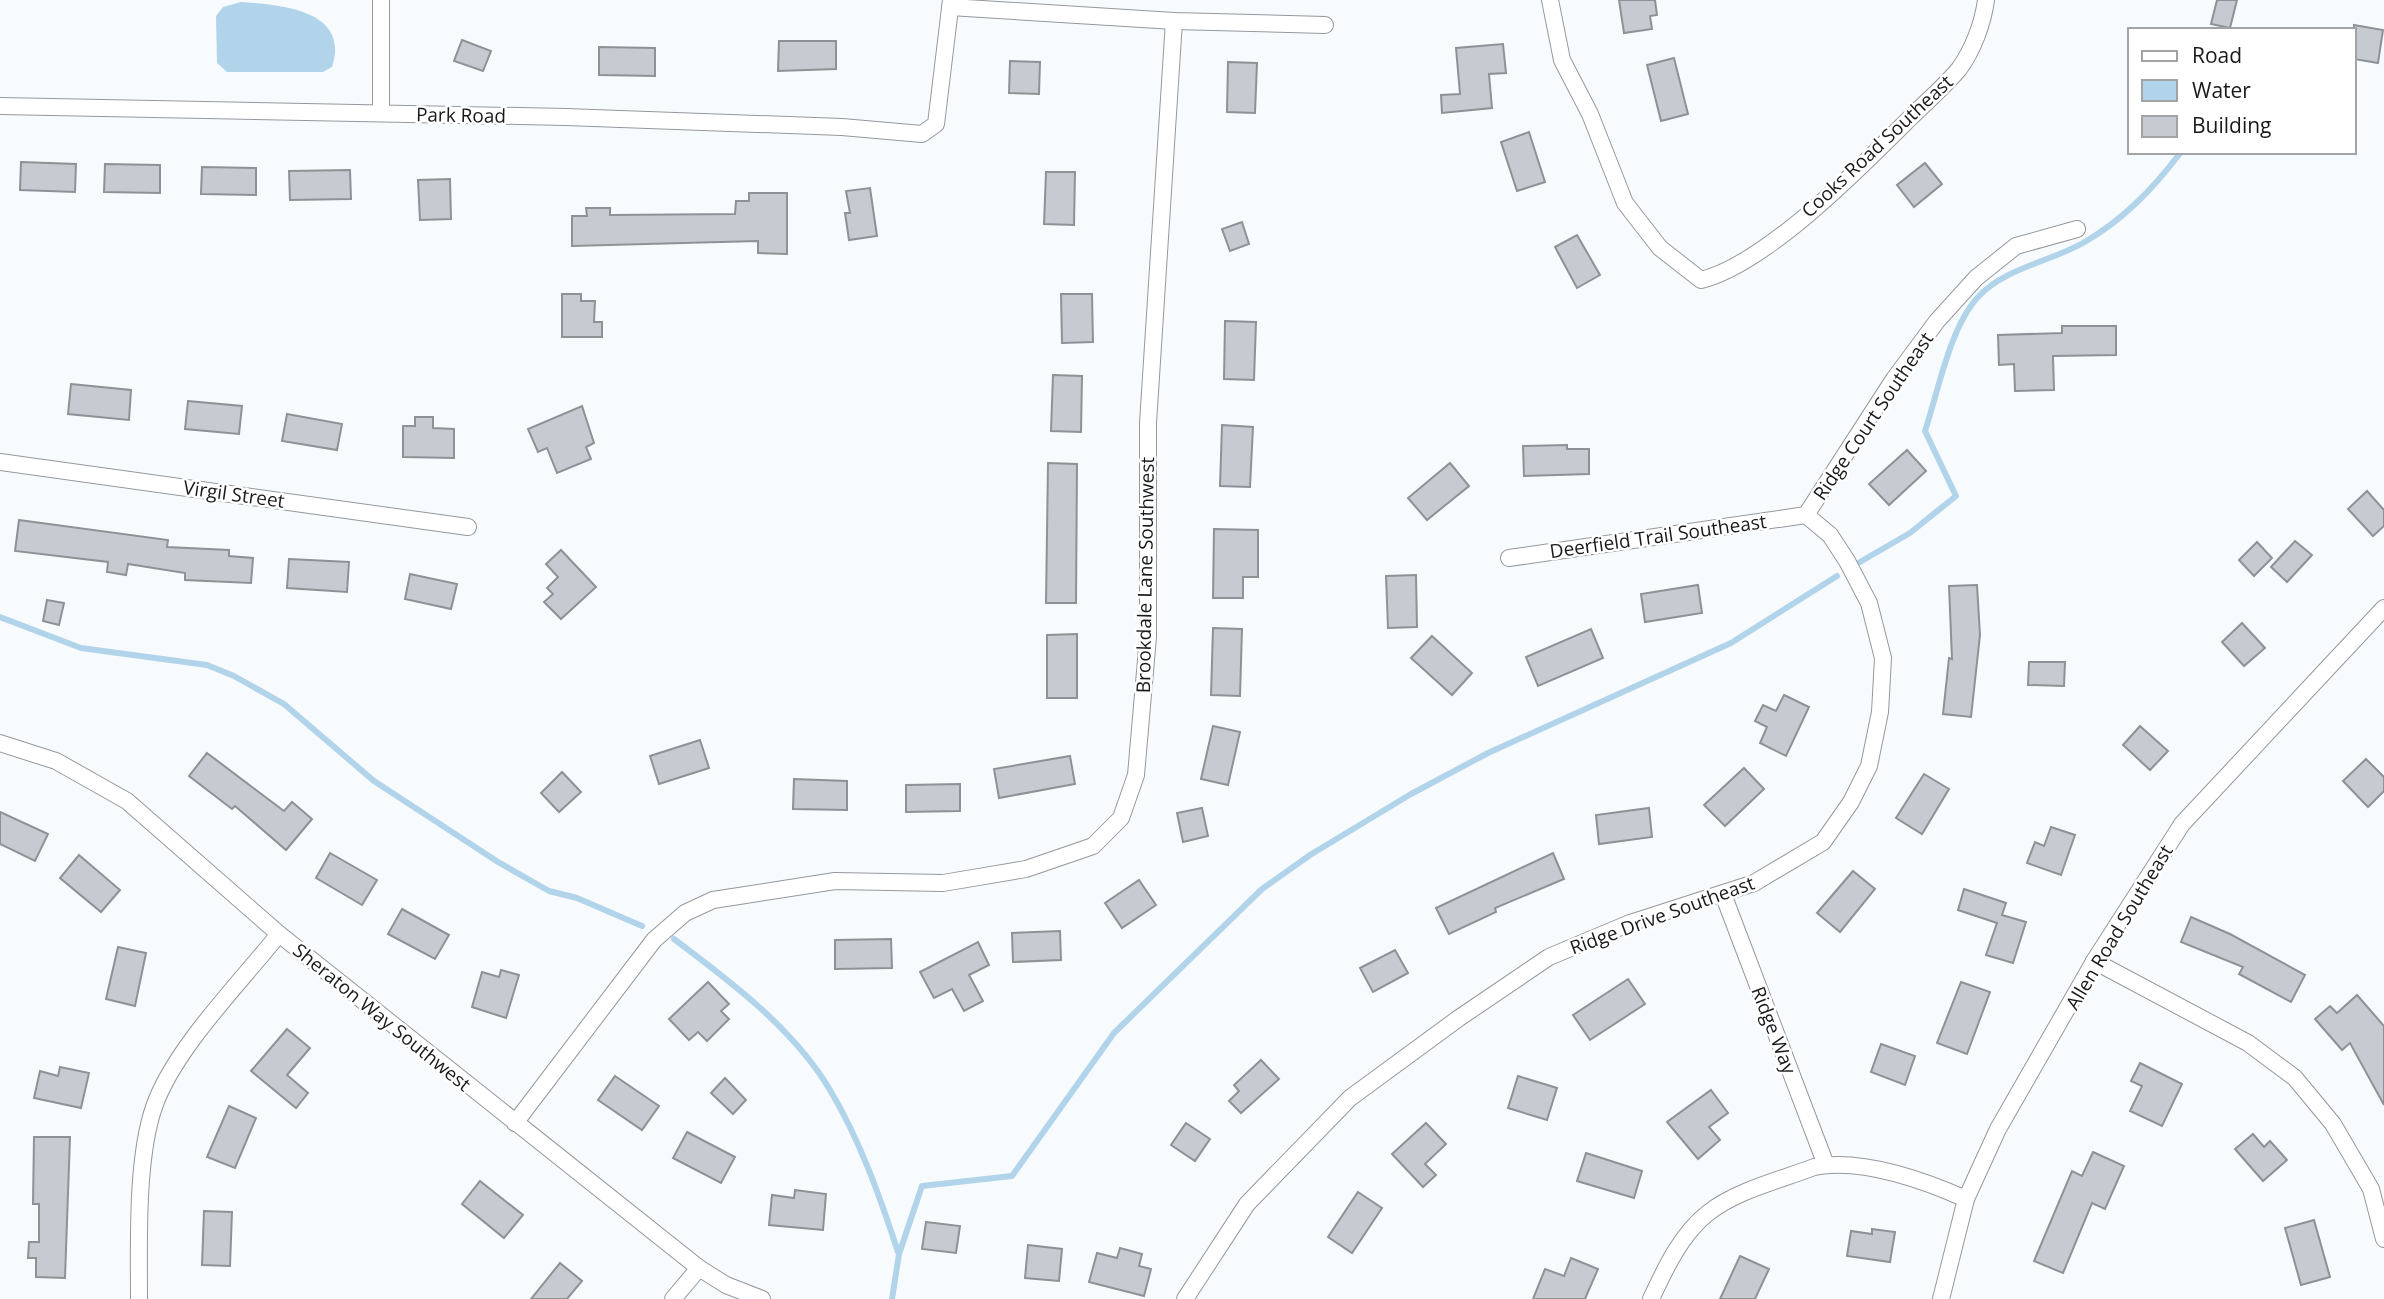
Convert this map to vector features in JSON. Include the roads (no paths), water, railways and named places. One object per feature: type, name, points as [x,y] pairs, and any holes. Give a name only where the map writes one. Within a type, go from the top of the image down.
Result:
[{"type":"street","points":[[381,0],[381,113]]},
{"type":"street","name":"Cooks Road Southeast","points":[[1550,0],[1562,60],[1590,114],[1625,203],[1660,248],[1701,280],[1717,276],[1742,261],[1825,199],[1960,68],[1983,21],[1986,0]]},
{"type":"street","points":[[950,4],[1174,21],[1325,25]]},
{"type":"street","name":"Park Road","points":[[0,106],[381,113],[842,127],[922,134],[936,124],[950,4]]},
{"type":"street","name":"Brookdale Lane Southwest","points":[[514,1123],[654,940],[685,913],[713,900],[835,881],[943,883],[1026,869],[1093,846],[1121,818],[1136,775],[1148,637],[1148,423],[1174,21]]},
{"type":"street","name":"Ridge Court Southeast","points":[[1806,515],[1894,379],[1937,321],[1976,278],[2016,246],[2077,229]]},
{"type":"street","name":"Virgil Street","points":[[0,462],[468,527]]},
{"type":"street","name":"Deerfield Trail Southeast","points":[[1509,558],[1806,515]]},
{"type":"street","name":"Ridge Drive Southeast","points":[[1185,1299],[1248,1204],[1350,1098],[1549,957],[1630,923],[1754,884],[1823,842],[1851,802],[1869,766],[1880,712],[1883,658],[1869,603],[1847,561],[1830,535],[1806,515]]},
{"type":"street","name":"Allen Road Southeast","points":[[1941,1299],[1966,1199],[1998,1129],[2094,961],[2182,824],[2384,608]]},
{"type":"street","name":"Sheraton Way Southwest","points":[[0,743],[56,761],[127,802],[279,934],[514,1123],[631,1211],[699,1268],[726,1285],[762,1299]]},
{"type":"street","name":"Ridge Way","points":[[1723,894],[1826,1165]]},
{"type":"street","points":[[139,1299],[139,1205],[153,1109],[169,1074],[279,934]]},
{"type":"street","points":[[2094,961],[2248,1043],[2295,1078],[2333,1124],[2371,1189],[2384,1239]]},
{"type":"street","points":[[1651,1299],[1666,1266],[1686,1236],[1709,1212],[1745,1193],[1826,1165],[1887,1172],[1925,1181],[1966,1199]]},
{"type":"street","points":[[673,1299],[699,1268]]},
{"type":"water","points":[[241,2],[292,9],[322,22],[331,33],[335,48],[332,67],[323,72],[227,72],[217,63],[216,16],[223,7]]},
{"type":"waterway","points":[[1860,562],[1910,533],[1956,496],[1925,431],[1952,342],[1968,310],[1978,297],[2014,272],[2070,250],[2098,234],[2148,191],[2179,154]]},
{"type":"waterway","points":[[892,1299],[899,1254],[922,1186],[1012,1176],[1114,1033],[1262,889],[1310,855],[1411,794],[1488,753],[1731,643],[1837,576]]},
{"type":"waterway","points":[[0,617],[81,648],[207,665],[234,676],[284,704],[374,781],[498,862],[549,891],[577,898],[642,926]]},
{"type":"waterway","points":[[674,939],[760,1007],[780,1026],[815,1068],[841,1109],[860,1149],[898,1252]]}]
